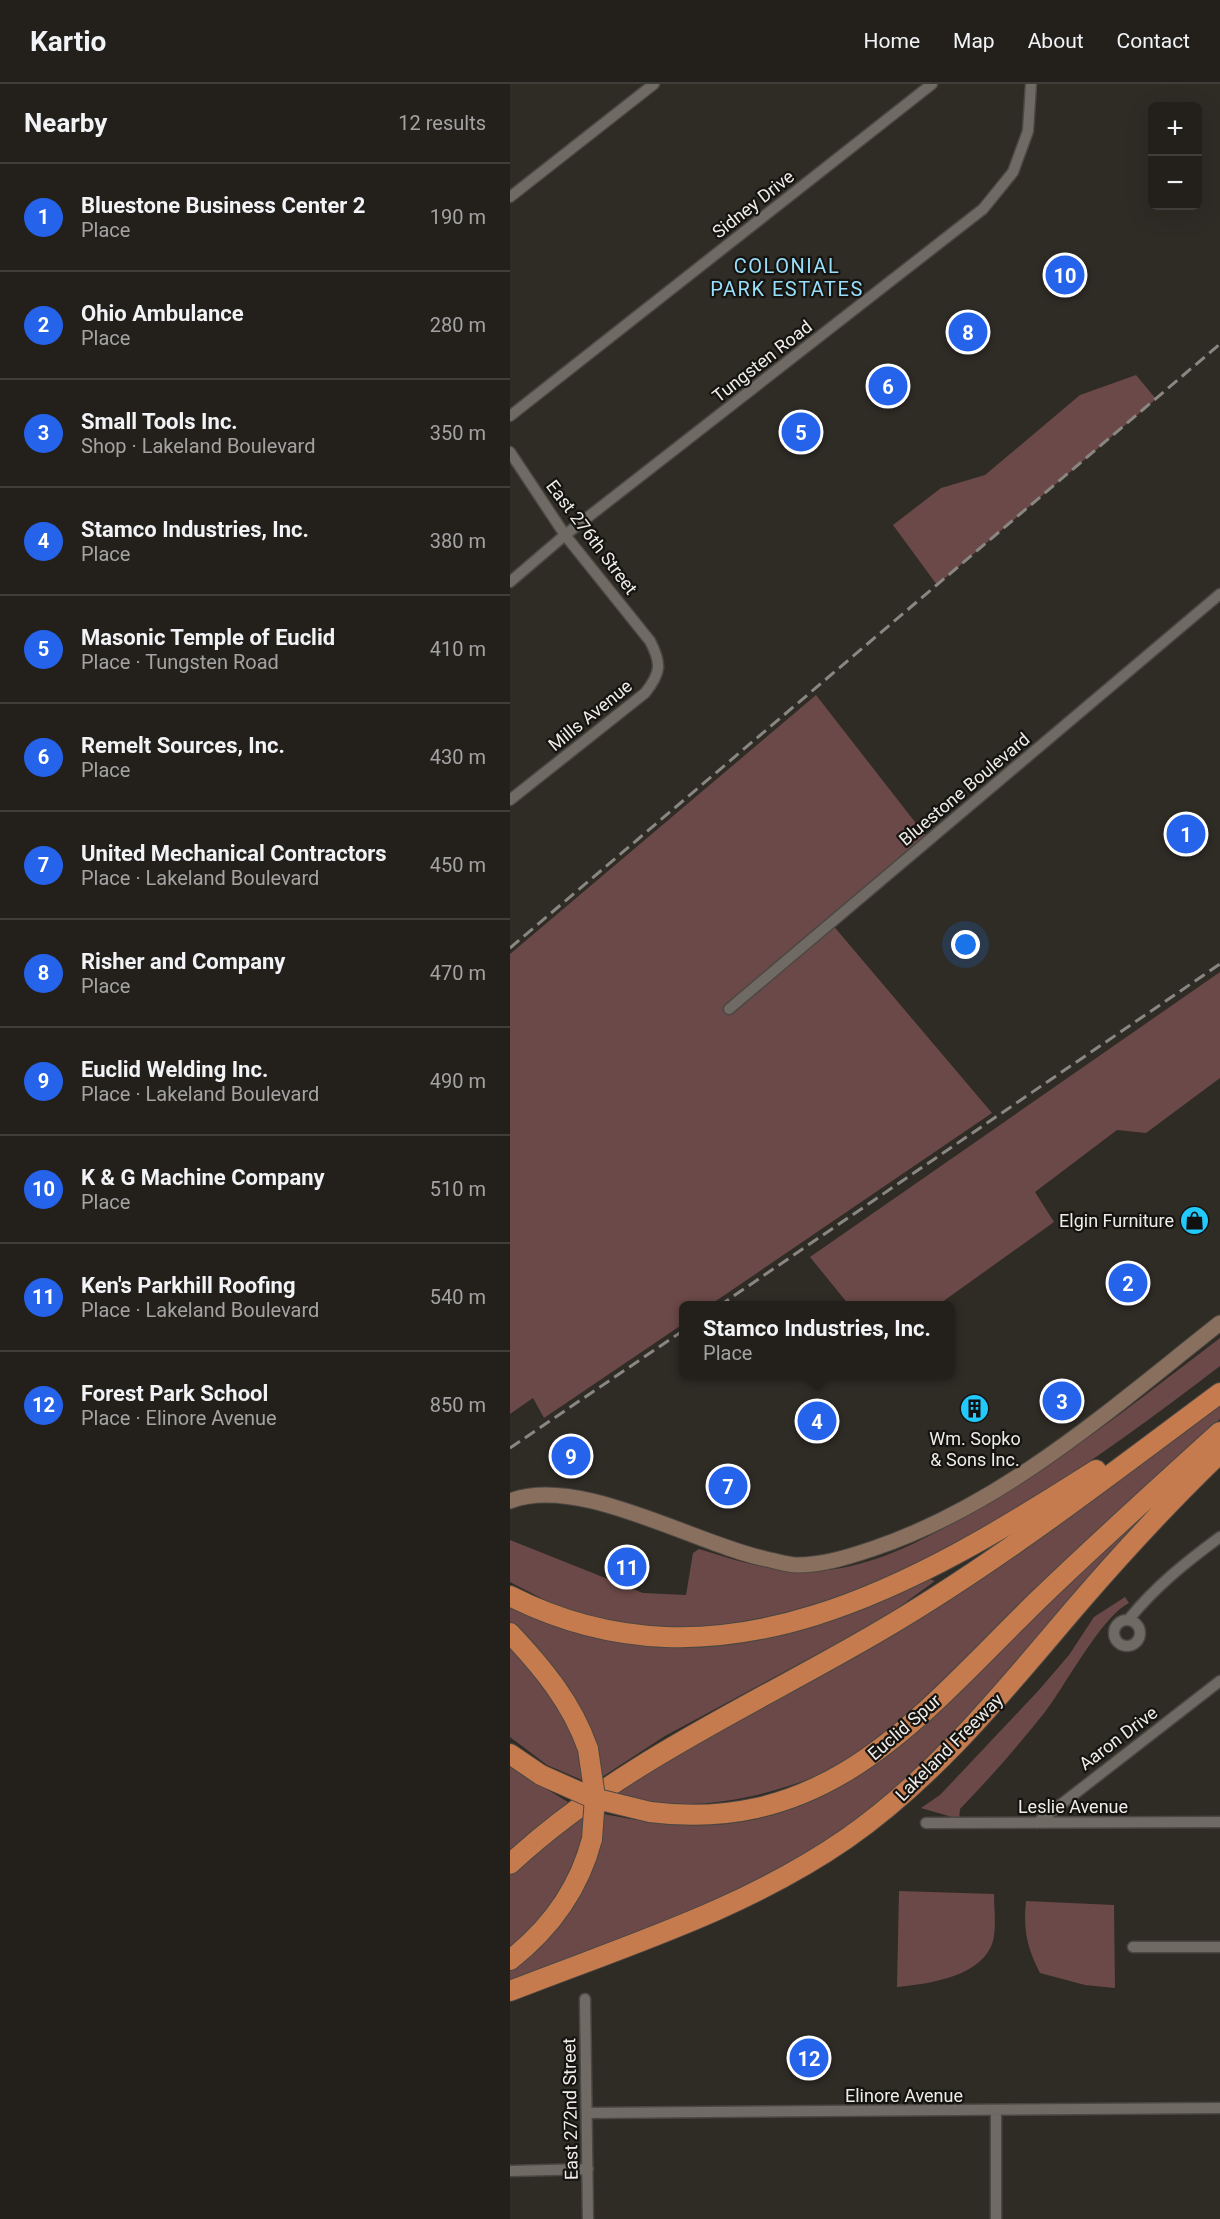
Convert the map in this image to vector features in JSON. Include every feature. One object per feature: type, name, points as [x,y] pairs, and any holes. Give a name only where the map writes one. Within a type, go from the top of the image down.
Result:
[{"type":"highway","points":[[510,1596],[572,1621],[650,1636],[729,1636],[808,1618],[923,1570],[1009,1524],[1123,1452],[1220,1381]]},
{"type":"highway","points":[[510,1864],[570,1813],[623,1776],[863,1641],[998,1557],[1220,1393]]},
{"type":"highway","name":"Euclid Spur","points":[[510,1754],[541,1775],[593,1798],[650,1812],[709,1815],[770,1805],[819,1787],[867,1760],[909,1727],[1056,1583],[1220,1432]]},
{"type":"highway","name":"Lakeland Freeway","points":[[510,1991],[671,1930],[746,1898],[814,1860],[872,1819],[926,1774],[958,1742],[1119,1558],[1220,1453]]},
{"type":"highway","points":[[510,1633],[546,1673],[564,1698],[588,1749],[595,1790],[592,1839],[584,1866],[565,1903],[541,1934],[510,1960]]},
{"type":"street","points":[[510,197],[654,84]]},
{"type":"street","name":"Sidney Drive","points":[[510,416],[932,84]]},
{"type":"street","name":"Tungsten Road","points":[[510,582],[566,535],[983,209],[1013,172],[1028,131],[1031,84]]},
{"type":"street","name":"East 276th Street","points":[[510,452],[566,535],[650,641]]},
{"type":"street","name":"Bluestone Boulevard","points":[[729,1009],[1220,594]]},
{"type":"street","name":"Mills Avenue","points":[[510,800],[645,693],[656,679],[659,658],[650,641]]},
{"type":"street","points":[[510,1501],[520,1497],[558,1494],[613,1508],[740,1553],[796,1565],[841,1559],[905,1538],[980,1501],[1056,1449],[1220,1323]]},
{"type":"street","points":[[1129,1619],[1150,1594],[1176,1569],[1220,1537]]},
{"type":"street","name":"Aaron Drive","points":[[1037,1823],[1220,1681]]},
{"type":"street","name":"Leslie Avenue","points":[[926,1823],[1220,1822]]},
{"type":"street","points":[[1133,1947],[1220,1947]]},
{"type":"street","name":"East 272nd Street","points":[[585,1999],[588,2219]]},
{"type":"street","name":"Elinore Avenue","points":[[588,2114],[1220,2108]]},
{"type":"street","points":[[996,2111],[996,2219]]},
{"type":"street","points":[[510,2171],[588,2169]]},
{"type":"shaded area","points":[[1136,375],[1156,399],[937,585],[893,525],[941,488],[985,475],[1080,395]]},
{"type":"shaded area","points":[[816,695],[929,840],[831,923],[992,1113],[716,1301],[679,1301],[679,1327],[544,1418],[533,1398],[510,1414],[510,954]]},
{"type":"shaded area","points":[[1220,972],[1220,1078],[1146,1133],[1117,1130],[1035,1192],[1054,1222],[944,1301],[846,1301],[810,1257]]},
{"type":"shaded area","points":[[1220,1338],[1220,1366],[1169,1405],[1057,1483],[998,1520],[937,1554],[875,1582],[812,1605],[714,1626],[660,1627],[593,1618],[550,1602],[510,1582],[510,1540],[643,1593],[686,1595],[693,1553],[699,1549],[756,1565],[800,1571],[851,1566],[886,1555],[935,1533],[1022,1483],[1089,1437]]},
{"type":"shaded area","points":[[1220,1404],[1220,1419],[896,1724],[865,1750],[840,1765],[810,1778],[743,1798],[708,1803],[674,1804],[642,1800],[614,1791],[749,1709]]},
{"type":"shaded area","points":[[1153,1505],[1156,1508],[996,1692],[910,1778],[863,1817],[814,1852],[779,1873],[704,1910],[510,1983],[510,1969],[561,1918],[583,1884],[599,1841],[604,1814],[684,1825],[725,1824],[765,1817],[800,1806],[833,1791],[892,1751],[947,1703]]},
{"type":"shaded area","points":[[929,1579],[935,1581],[884,1618],[665,1736],[602,1777],[589,1733],[569,1693],[542,1656],[510,1623],[510,1604],[677,1646],[708,1644],[755,1639],[803,1627]]},
{"type":"shaded area","points":[[1125,1597],[1129,1603],[1107,1622],[1045,1712],[1004,1762],[960,1809],[959,1819],[921,1808],[940,1795],[1039,1690],[1069,1655],[1094,1617]]},
{"type":"shaded area","points":[[510,1642],[564,1706],[589,1783],[547,1765],[510,1737]]},
{"type":"shaded area","points":[[510,1767],[568,1802],[510,1850]]},
{"type":"shaded area","points":[[586,1808],[588,1832],[567,1887],[510,1953],[510,1869]]},
{"type":"shaded area","points":[[899,1891],[994,1894],[995,1931],[989,1950],[969,1969],[955,1975],[940,1980],[897,1987]]},
{"type":"shaded area","points":[[1026,1901],[1114,1905],[1115,1988],[1085,1985],[1040,1973],[1027,1938]]},
{"type":"railway","points":[[510,948],[1220,344]]},
{"type":"railway","points":[[726,1301],[1220,964]]},
{"type":"railway","points":[[510,1448],[679,1333]]},
{"type":"place","name":"K & G Machine Company","points":[[1065,275]]},
{"type":"place","name":"Risher and Company","points":[[968,332]]},
{"type":"place","name":"Remelt Sources, Inc.","points":[[888,386]]},
{"type":"place","name":"Masonic Temple of Euclid","points":[[801,432]]},
{"type":"place","name":"Bluestone Business Center 2","points":[[1186,834]]},
{"type":"place","name":"Elgin Furniture","points":[[1195,1220]]},
{"type":"place","name":"Ohio Ambulance","points":[[1128,1283]]},
{"type":"place","name":"Small Tools Inc.","points":[[1062,1401]]},
{"type":"place","name":"Wm. Sopko & Sons Inc.","points":[[975,1409]]},
{"type":"place","name":"Stamco Industries, Inc.","points":[[817,1421]]},
{"type":"place","name":"Euclid Welding Inc.","points":[[571,1456]]},
{"type":"place","name":"United Mechanical Contractors","points":[[728,1486]]},
{"type":"place","name":"Ken's Parkhill Roofing","points":[[627,1567]]},
{"type":"place","name":"Forest Park School","points":[[809,2058]]},
{"type":"district","name":"COLONIAL PARK ESTATES","points":[[787,278]]}]
